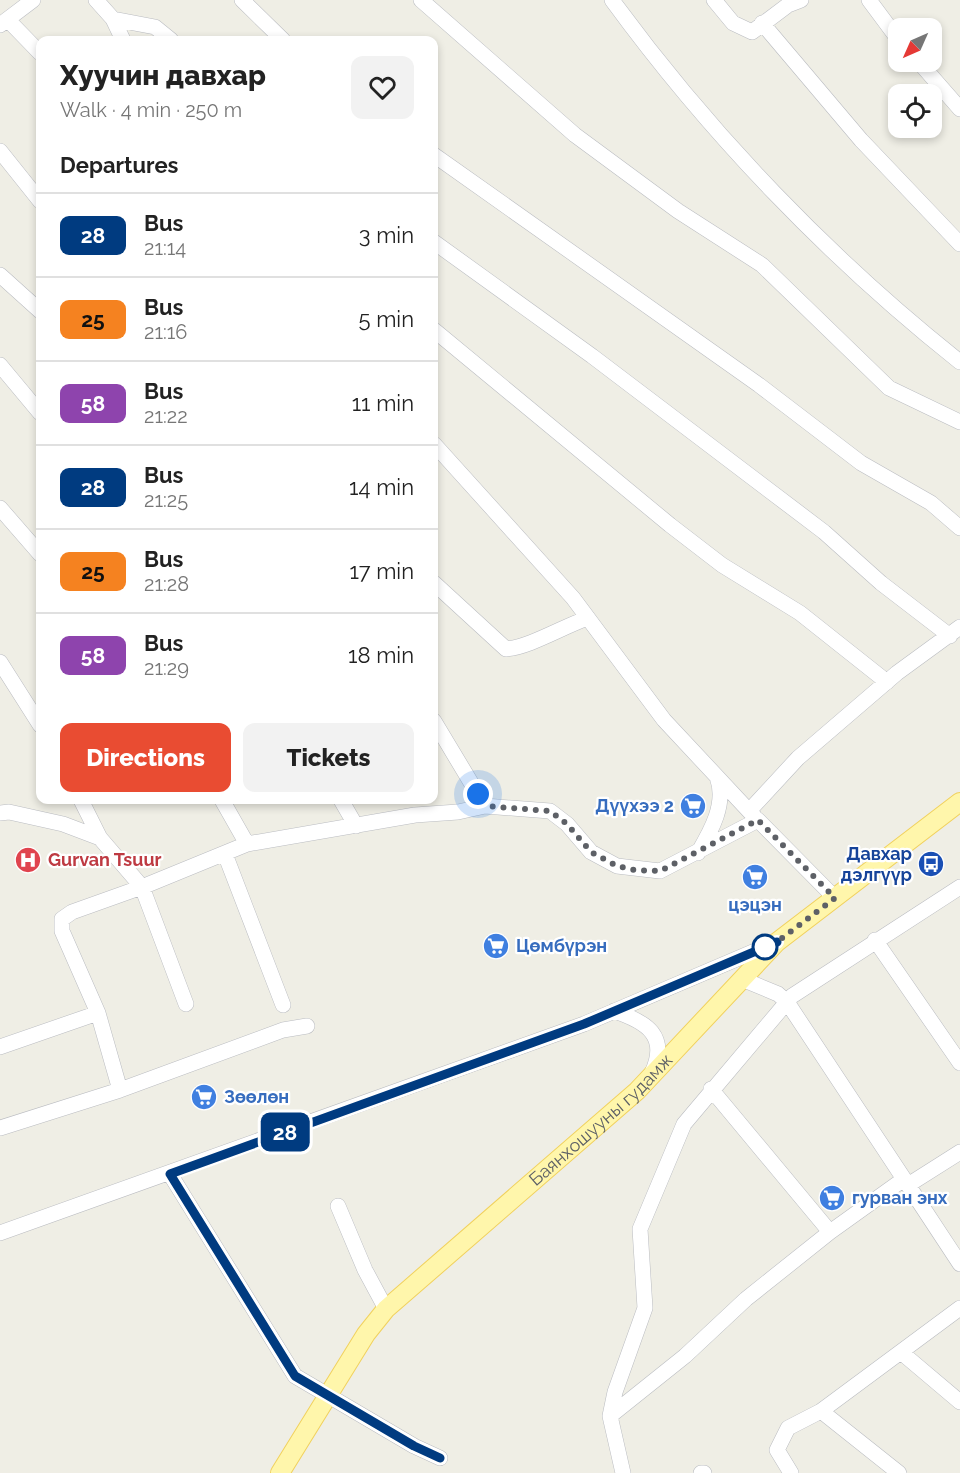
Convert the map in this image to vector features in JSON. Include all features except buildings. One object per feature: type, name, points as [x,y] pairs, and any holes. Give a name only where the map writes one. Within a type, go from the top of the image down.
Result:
[{"type":"main road","name":"Баянхошууны гудамж","points":[[280,1473],[328,1394],[386,1309],[651,1076],[777,942],[960,802]]},
{"type":"street","points":[[33,0],[4,23],[36,50]]},
{"type":"street","points":[[96,0],[113,19],[121,36]]},
{"type":"street","points":[[242,0],[279,36]]},
{"type":"street","points":[[421,0],[575,135],[678,211],[762,266],[889,388],[960,422]]},
{"type":"street","points":[[612,0],[716,128],[777,194],[904,318],[960,362]]},
{"type":"street","points":[[714,0],[739,28],[752,32],[788,5],[801,0]]},
{"type":"street","points":[[869,0],[888,26]]},
{"type":"street","points":[[113,19],[155,27],[166,36]]},
{"type":"street","points":[[762,23],[861,140],[960,244]]},
{"type":"street","points":[[928,72],[960,109]]},
{"type":"street","points":[[0,151],[36,196]]},
{"type":"street","points":[[438,158],[759,385],[861,463],[931,503],[960,528]]},
{"type":"street","points":[[120,1090],[98,1013],[62,931],[62,919],[72,912],[142,887],[247,844],[485,806],[550,811],[567,824],[591,852],[617,866],[634,870],[660,871],[698,853],[753,816],[798,758],[887,682],[955,631],[881,583],[824,532],[592,357],[438,245]]},
{"type":"street","points":[[0,275],[36,307]]},
{"type":"street","points":[[438,333],[670,525],[722,565],[800,613],[887,682]]},
{"type":"street","points":[[0,365],[36,408]]},
{"type":"street","points":[[438,448],[494,507],[588,618],[664,720],[753,816],[835,898]]},
{"type":"street","points":[[0,508],[36,549]]},
{"type":"street","points":[[438,587],[506,649],[517,648],[588,618]]},
{"type":"street","points":[[0,662],[36,719]]},
{"type":"street","points":[[438,728],[485,806]]},
{"type":"street","points":[[698,853],[719,807],[720,784],[717,777]]},
{"type":"street","points":[[83,804],[100,838],[142,887],[186,1004]]},
{"type":"street","points":[[224,804],[247,844]]},
{"type":"street","points":[[343,804],[356,826]]},
{"type":"street","points":[[0,813],[9,812],[63,824],[100,838]]},
{"type":"street","points":[[225,854],[283,1005]]},
{"type":"street","points":[[623,1473],[610,1416],[615,1392],[645,1308],[640,1229],[684,1124],[711,1089],[787,1002],[875,940],[960,887]]},
{"type":"street","points":[[875,940],[960,1063]]},
{"type":"street","points":[[0,1233],[170,1174],[614,1011],[777,942]]},
{"type":"street","points":[[742,979],[778,994],[787,1002],[960,1264]]},
{"type":"street","points":[[614,1011],[636,1018],[650,1029],[658,1042],[659,1058],[651,1076]]},
{"type":"street","points":[[0,1047],[98,1013]]},
{"type":"street","points":[[0,1128],[120,1090],[283,1030],[307,1026]]},
{"type":"street","points":[[711,1089],[830,1232]]},
{"type":"street","points":[[610,1416],[684,1356],[746,1299],[830,1232],[906,1182],[960,1152]]},
{"type":"street","points":[[170,1174],[295,1376],[414,1446],[440,1458]]},
{"type":"street","points":[[338,1206],[365,1270],[386,1309]]},
{"type":"street","points":[[791,1473],[777,1450],[788,1428],[821,1411],[960,1308]]},
{"type":"street","points":[[902,1353],[960,1402]]},
{"type":"street","points":[[821,1411],[899,1473]]},
{"type":"bus line","name":"28","points":[[440,1458],[414,1446],[348,1405],[295,1376],[170,1174],[584,1024],[777,942]]},
{"type":"place","name":"Дүүхээ 2","points":[[693,806]]},
{"type":"place","name":"Gurvan Tsuur","points":[[28,860]]},
{"type":"place","name":"Давхар дэлгүүр","points":[[931,864]]},
{"type":"place","name":"цэцэн","points":[[755,877]]},
{"type":"place","name":"Цөмбүрэн","points":[[496,946]]},
{"type":"place","name":"Зөөлөн","points":[[204,1097]]},
{"type":"place","name":"гурван энх","points":[[832,1198]]},
{"type":"route","points":[[478,794],[485,806],[550,811],[567,824],[591,852],[617,866],[634,870],[660,871],[758,820],[835,898],[777,942],[765,955],[765,947]]}]
